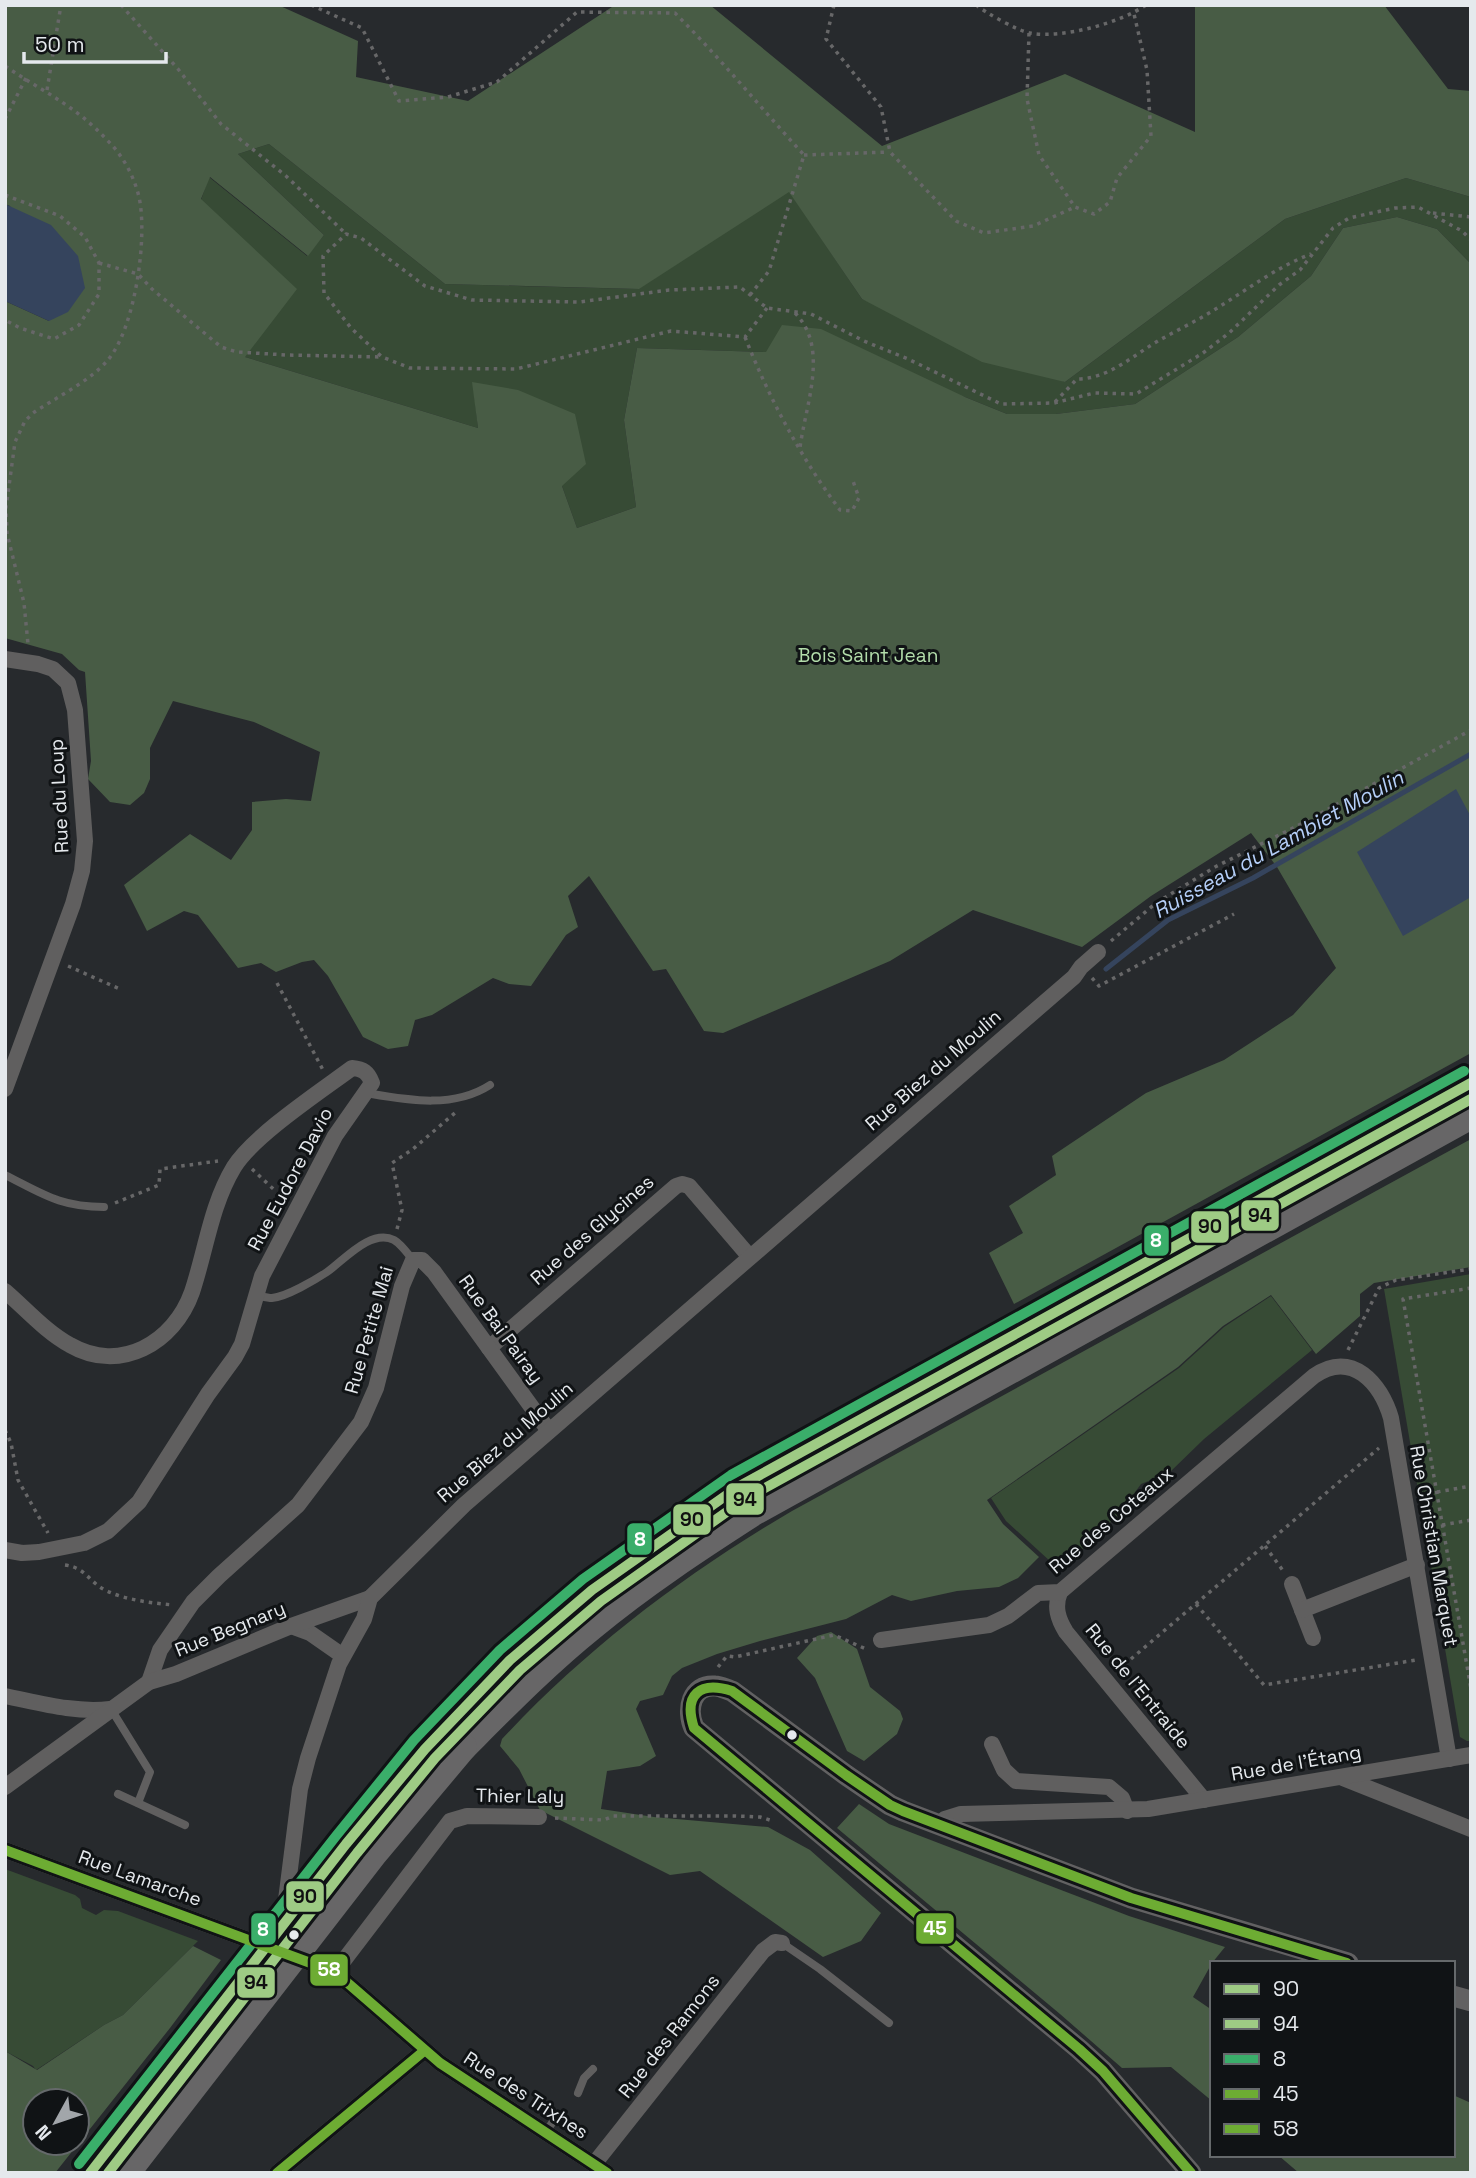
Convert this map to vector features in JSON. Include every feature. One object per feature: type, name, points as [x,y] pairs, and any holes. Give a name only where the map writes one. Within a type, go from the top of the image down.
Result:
[{"type":"highway","points":[[126,2173],[374,1853],[452,1738],[510,1660],[577,1602],[643,1551],[738,1487],[1471,1083]]},
{"type":"highway","points":[[90,2173],[353,1836],[452,1738],[525,1685],[591,1626],[662,1572],[755,1511],[1471,1115]]},
{"type":"street","name":"Rue du Loup","points":[[5,659],[53,669],[68,683],[75,710],[84,822],[84,858],[76,894],[5,1089]]},
{"type":"street","name":"Rue Biez du Moulin","points":[[261,1944],[277,1921],[286,1900],[300,1789],[334,1677],[364,1619],[370,1598],[464,1505],[748,1256],[1074,977],[1098,952]]},
{"type":"street","name":"Rue Eudore Davio","points":[[5,1291],[59,1338],[82,1351],[107,1357],[145,1349],[170,1329],[186,1306],[219,1198],[239,1160],[260,1139],[352,1068],[369,1074],[372,1083],[345,1120],[262,1276],[236,1357],[208,1394],[139,1502],[108,1531],[84,1543],[22,1553],[5,1550]]},
{"type":"street","name":"Rue des Glycines","points":[[489,1348],[670,1190],[682,1184],[689,1186],[748,1256]]},
{"type":"street","name":"Rue Bai Pairay","points":[[413,1260],[422,1260],[434,1272],[549,1431]]},
{"type":"street","name":"Rue Petite Mai","points":[[149,1682],[160,1650],[189,1608],[209,1584],[298,1505],[361,1422],[376,1388],[402,1286],[413,1260]]},
{"type":"street","name":"Rue Christian Marquet","points":[[1339,1367],[1360,1371],[1376,1386],[1389,1409],[1449,1759]]},
{"type":"street","name":"Rue des Coteaux","points":[[875,1645],[989,1625],[1003,1619],[1038,1593],[1060,1592],[1314,1376],[1339,1367]]},
{"type":"street","points":[[1302,1610],[1417,1565]]},
{"type":"street","points":[[1292,1584],[1313,1638]]},
{"type":"street","name":"Rue de l'Entraide","points":[[1060,1592],[1056,1606],[1060,1623],[1204,1800]]},
{"type":"street","name":"Rue Begnary","points":[[5,1787],[149,1682],[176,1674],[291,1626],[370,1598]]},
{"type":"street","points":[[291,1626],[310,1633],[343,1656]]},
{"type":"street","points":[[1192,2173],[1110,2079],[1079,2049],[694,1728],[689,1717],[695,1696],[704,1688],[714,1685],[732,1691],[890,1805],[1131,1898],[1341,1961]]},
{"type":"street","points":[[5,1696],[63,1709],[89,1712],[111,1709]]},
{"type":"street","points":[[992,1744],[1004,1770],[1016,1782],[1109,1787],[1122,1798],[1128,1811]]},
{"type":"street","name":"Rue de l'Étang","points":[[943,1826],[945,1819],[961,1814],[1128,1811],[1471,1755]]},
{"type":"street","points":[[1342,1777],[1471,1829]]},
{"type":"street","name":"Thier Laly","points":[[335,1972],[450,1821],[467,1816],[539,1817]]},
{"type":"street","name":"Rue Lamarche","points":[[5,1850],[261,1944]]},
{"type":"street","name":"Rue des Ramons","points":[[600,2169],[763,1951],[775,1942],[782,1943]]},
{"type":"street","points":[[261,1944],[335,1972],[424,2050],[277,2173]]},
{"type":"street","name":"Rue des Trixhes","points":[[424,2050],[600,2169]]},
{"type":"lane","points":[[366,1093],[444,1101],[467,1097],[491,1085]]},
{"type":"lane","points":[[5,1175],[51,1199],[75,1206],[104,1207]]},
{"type":"lane","name":"Rue Petite Mai","points":[[256,1295],[271,1298],[282,1295],[325,1273],[350,1251],[384,1238],[394,1240],[413,1260]]},
{"type":"lane","points":[[111,1709],[150,1772],[138,1803]]},
{"type":"lane","points":[[118,1794],[185,1825]]},
{"type":"lane","points":[[782,1943],[820,1969],[889,2024]]},
{"type":"lane","points":[[578,2094],[584,2078],[593,2069]]},
{"type":"lane","points":[[546,2132],[556,2117]]},
{"type":"path","points":[[47,90],[61,5]]},
{"type":"path","points":[[121,5],[178,69],[221,124],[286,176],[346,234],[361,238],[425,286],[472,300],[579,302],[669,290],[740,287],[767,308],[811,314],[1002,404],[1054,403],[1094,393],[1136,394],[1203,353],[1229,333],[1279,285],[1300,270],[1333,228],[1349,218],[1395,208],[1418,207],[1462,231],[1471,240]]},
{"type":"path","points":[[311,5],[362,28],[399,101],[448,97],[497,82],[577,12],[675,13],[720,58],[738,83],[804,155],[890,152]]},
{"type":"path","points":[[834,5],[826,39],[881,107],[890,152],[956,221],[984,233],[1033,226],[1075,207]]},
{"type":"path","points":[[976,5],[1028,33],[1067,33],[1134,14],[1146,5]]},
{"type":"path","points":[[1028,33],[1027,99],[1039,155],[1075,207],[1094,214],[1110,202],[1117,178],[1150,136],[1147,70],[1134,14]]},
{"type":"path","points":[[5,65],[78,112],[113,146],[130,171],[141,208],[138,274],[132,304],[110,359],[33,413],[17,435],[6,508],[7,533],[24,603],[29,662]]},
{"type":"path","points":[[5,119],[26,78]]},
{"type":"path","points":[[750,295],[769,271],[804,155]]},
{"type":"path","points":[[5,195],[60,216],[85,237],[99,263],[99,294],[79,326],[54,339],[5,320]]},
{"type":"path","points":[[1431,212],[1471,216]]},
{"type":"path","points":[[346,234],[323,256],[324,293],[351,328],[382,357]]},
{"type":"path","points":[[1054,403],[1077,379],[1090,379],[1125,364],[1153,344],[1292,261],[1313,253]]},
{"type":"path","points":[[99,263],[138,274],[221,347],[237,352],[382,357],[410,368],[516,369],[671,331],[745,337]]},
{"type":"path","points":[[745,337],[767,308]]},
{"type":"path","points":[[793,311],[804,322],[813,352],[811,393],[800,448]]},
{"type":"path","points":[[745,337],[760,376],[819,482],[840,510],[852,511],[859,498],[853,481]]},
{"type":"path","points":[[5,548],[11,551]]},
{"type":"path","points":[[1098,952],[1156,903],[1215,867],[1305,822],[1471,730]]},
{"type":"path","points":[[1081,967],[1099,986],[1234,914]]},
{"type":"path","points":[[53,960],[122,990]]},
{"type":"path","points":[[277,983],[331,1084]]},
{"type":"path","points":[[394,1240],[401,1210],[392,1163],[458,1110],[467,1097]]},
{"type":"path","points":[[104,1207],[159,1185],[160,1169],[239,1160],[296,1210]]},
{"type":"path","points":[[1339,1367],[1379,1288],[1396,1280],[1471,1269]]},
{"type":"path","points":[[1471,1288],[1403,1299],[1471,1689]]},
{"type":"path","points":[[5,1430],[11,1443],[18,1480],[52,1550],[49,1562],[81,1569],[104,1590],[124,1597],[189,1608]]},
{"type":"path","points":[[1106,1680],[1394,1435]]},
{"type":"path","points":[[1437,1492],[1471,1486]]},
{"type":"path","points":[[1442,1525],[1471,1520]]},
{"type":"path","points":[[1265,1546],[1292,1584]]},
{"type":"path","points":[[1196,1604],[1264,1685],[1432,1657]]},
{"type":"path","points":[[714,1685],[718,1668],[727,1657],[834,1635],[875,1645]]},
{"type":"path","points":[[1463,1642],[1471,1641]]},
{"type":"path","name":"Thier Laly","points":[[539,1817],[604,1820],[613,1816],[748,1816],[766,1818],[778,1825]]},
{"type":"green space","name":"Bois Saint Jean","points":[[5,5],[278,5],[358,41],[356,77],[468,101],[615,5],[710,5],[882,146],[1065,74],[1195,132],[1195,5],[1384,5],[1448,89],[1471,91],[1471,197],[1406,178],[1285,219],[1065,382],[982,362],[862,299],[789,192],[639,289],[445,284],[269,144],[238,154],[324,235],[308,256],[210,177],[201,199],[297,289],[245,357],[478,428],[472,382],[518,390],[575,414],[586,464],[562,486],[577,528],[636,507],[624,420],[637,348],[766,352],[782,325],[821,329],[1007,414],[1056,414],[1135,404],[1238,337],[1311,276],[1343,228],[1397,217],[1437,229],[1471,264],[1471,1053],[1014,1304],[989,1253],[1023,1233],[1009,1206],[1056,1175],[1052,1156],[1146,1093],[1224,1060],[1293,1015],[1336,968],[1277,867],[1251,833],[1151,896],[1082,947],[973,910],[890,961],[723,1033],[704,1031],[666,969],[653,971],[589,876],[568,896],[578,927],[566,935],[531,986],[509,984],[493,978],[432,1015],[415,1020],[408,1046],[388,1049],[363,1037],[328,976],[314,960],[276,972],[261,963],[238,968],[198,915],[184,911],[147,931],[124,885],[190,834],[231,860],[252,830],[252,802],[286,799],[311,801],[320,752],[254,722],[173,701],[150,748],[150,779],[144,793],[130,805],[110,802],[88,779],[91,761],[85,672],[79,670],[62,654],[5,638],[5,301],[49,321],[10,206],[5,204]]},
{"type":"green space","points":[[269,144],[445,284],[638,289],[789,191],[862,299],[1065,382],[1285,219],[1406,178],[1471,197],[1471,264],[1437,229],[1397,217],[1343,228],[1311,276],[1238,337],[1135,404],[1056,414],[1007,414],[965,397],[766,352],[637,348],[624,420],[636,507],[577,528],[562,486],[473,383],[478,428],[245,357],[201,200],[209,177],[307,256],[324,235],[238,154]]},
{"type":"green space","points":[[1471,1139],[1471,1267],[1374,1283],[1360,1294],[1360,1316],[1316,1354],[1271,1295],[1223,1326],[1178,1367],[987,1500],[1003,1524],[1039,1557],[1018,1578],[999,1587],[957,1591],[911,1601],[892,1595],[846,1619],[760,1641],[682,1668],[672,1676],[663,1695],[640,1701],[636,1709],[656,1756],[640,1766],[607,1771],[601,1809],[654,1817],[768,1827],[810,1850],[881,1913],[861,1941],[823,1957],[700,1871],[670,1875],[540,1810],[519,1769],[500,1746],[502,1739],[603,1643],[676,1587],[792,1511]]},
{"type":"green space","points":[[1471,1274],[1471,1741],[1467,1741],[1460,1737],[1384,1289]]},
{"type":"green space","points":[[1271,1296],[1312,1350],[1204,1439],[1169,1473],[1141,1484],[1119,1514],[1077,1554],[1051,1562],[1006,1521],[991,1498],[1179,1368],[1224,1327]]},
{"type":"green space","points":[[831,1632],[857,1649],[870,1687],[900,1711],[903,1719],[897,1734],[864,1761],[847,1751],[815,1678],[797,1658],[817,1636]]},
{"type":"green space","points":[[859,1804],[889,1824],[1129,1916],[1225,1947],[1214,1961],[1210,1961],[1210,1967],[1193,1997],[1210,2009],[1210,2099],[1171,2067],[1122,2068],[837,1828]]},
{"type":"green space","points":[[5,1869],[75,1895],[80,1899],[82,1908],[96,1915],[104,1910],[118,1911],[198,1941],[123,2015],[36,2070],[5,2051]]},
{"type":"green space","points":[[193,1946],[221,1960],[91,2128],[91,2087],[21,2087],[21,2157],[68,2157],[55,2173],[5,2173],[5,2051],[37,2070],[123,2015]]},
{"type":"green space","points":[[1455,2096],[1471,2103],[1471,2173],[1299,2173],[1280,2157],[1455,2157]]},
{"type":"water","points":[[5,204],[51,225],[78,256],[85,288],[68,312],[49,321],[5,301]]},
{"type":"water","points":[[1456,789],[1471,817],[1471,897],[1403,936],[1357,852]]},
{"type":"waterway","name":"Ruisseau du Lambiet Moulin","points":[[1106,969],[1168,920],[1253,878],[1471,754]]},
{"type":"transit line","name":"8","points":[[79,2164],[414,1740],[500,1650],[583,1579],[731,1475],[1464,1071]]},
{"type":"transit line","name":"90","points":[[90,2173],[346,1844],[425,1749],[510,1660],[592,1590],[738,1487],[1471,1083]]},
{"type":"transit line","name":"94","points":[[108,2173],[357,1853],[435,1758],[520,1670],[601,1601],[745,1499],[1471,1099]]},
{"type":"transit line","name":"45","points":[[1191,2173],[1103,2071],[1079,2049],[694,1728],[691,1706],[697,1693],[711,1688],[732,1691],[846,1775],[903,1811],[1131,1898],[1340,1961]]},
{"type":"transit line","name":"58","points":[[5,1850],[335,1972],[440,2063],[607,2173]]},
{"type":"transit line","name":"58","points":[[277,2173],[424,2051]]}]
